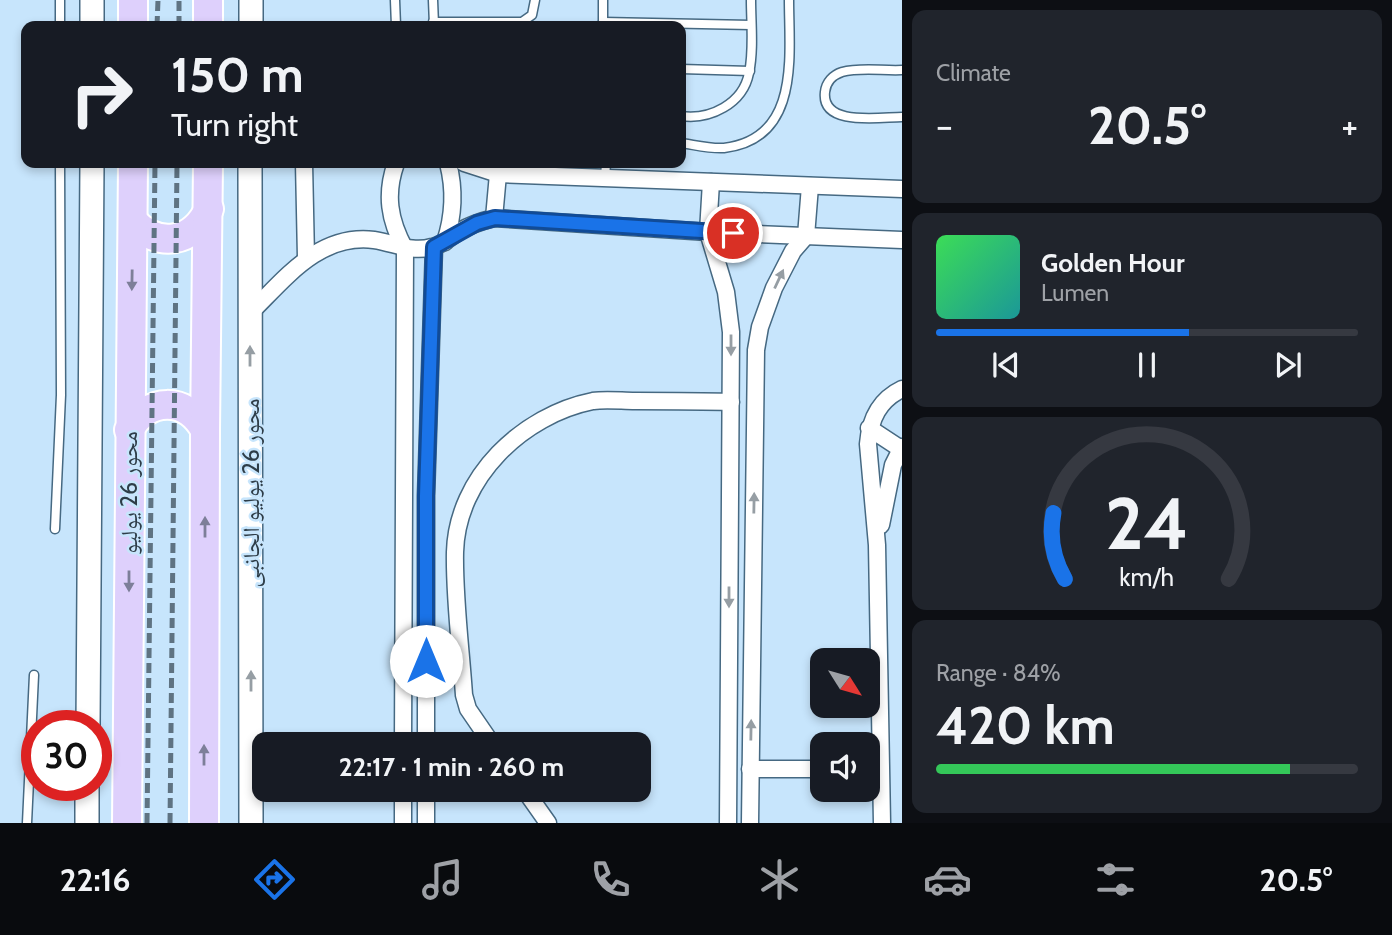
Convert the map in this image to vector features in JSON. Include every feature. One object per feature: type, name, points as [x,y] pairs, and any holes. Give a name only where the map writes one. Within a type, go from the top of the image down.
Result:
[{"type":"highway","points":[[133,0],[133,21]]},
{"type":"highway","points":[[208,0],[208,21]]},
{"type":"highway","name":"محور 26 يوليو","points":[[127,823],[133,168]]},
{"type":"highway","points":[[204,823],[208,168]]},
{"type":"highway","points":[[133,221],[147,234],[174,239],[192,232],[209,209]]},
{"type":"highway","points":[[129,430],[148,409],[167,405],[193,414],[205,430]]},
{"type":"main road","points":[[92,0],[92,21]]},
{"type":"main road","points":[[251,0],[251,21]]},
{"type":"main road","points":[[88,710],[92,168]]},
{"type":"main road","name":"محور 26 يوليو الجانبى","points":[[250,168],[251,823]]},
{"type":"main road","points":[[87,823],[88,801]]},
{"type":"street","points":[[304,168],[306,258]]},
{"type":"street","points":[[394,168],[389,195],[390,214],[405,249],[403,732]]},
{"type":"street","points":[[426,732],[429,402],[440,244],[450,226],[453,195],[449,168]]},
{"type":"street","points":[[476,168],[498,174],[585,174],[606,170],[711,182],[900,187]]},
{"type":"street","points":[[495,218],[498,174]]},
{"type":"street","points":[[711,182],[708,232],[721,273],[729,312],[731,402],[728,823]]},
{"type":"street","points":[[750,823],[756,350],[760,327],[774,288],[793,251],[806,236],[810,186]]},
{"type":"street","points":[[250,313],[306,258],[321,249],[354,240],[388,243],[405,249],[440,244],[477,223],[495,218],[708,232],[902,240]]},
{"type":"street","points":[[874,732],[877,545],[869,428],[882,403],[902,388]]},
{"type":"street","points":[[404,401],[429,402]]},
{"type":"street","points":[[484,732],[468,709],[464,695],[455,550],[460,523],[483,473],[500,452],[521,433],[544,418],[569,407],[596,401],[731,402]]},
{"type":"street","points":[[869,428],[901,448],[888,483],[877,545]]},
{"type":"street","points":[[750,769],[810,769]]},
{"type":"street","points":[[403,802],[403,823]]},
{"type":"street","points":[[426,802],[426,823]]},
{"type":"street","points":[[533,802],[545,821]]},
{"type":"street","points":[[879,802],[882,823]]},
{"type":"lane","points":[[60,0],[60,21]]},
{"type":"lane","points":[[395,0],[396,21]]},
{"type":"lane","points":[[433,0],[433,21]]},
{"type":"lane","points":[[524,21],[532,15],[535,0]]},
{"type":"lane","points":[[603,0],[603,21]]},
{"type":"lane","points":[[686,116],[708,115],[727,106],[741,91],[750,71],[751,0]]},
{"type":"lane","points":[[686,144],[711,148],[736,146],[758,135],[776,117],[789,81],[789,0]]},
{"type":"lane","points":[[686,25],[751,25]]},
{"type":"lane","points":[[686,69],[750,71]]},
{"type":"lane","points":[[902,70],[840,72],[829,80],[824,93],[828,107],[839,116],[902,117]]},
{"type":"lane","points":[[55,529],[61,395],[60,168]]},
{"type":"lane","points":[[27,823],[34,675]]},
{"type":"railway","points":[[157,21],[158,0]]},
{"type":"railway","points":[[179,0],[179,21]]},
{"type":"railway","points":[[147,823],[155,168]]},
{"type":"railway","points":[[170,823],[177,168]]},
{"type":"route","points":[[426,661],[426,496],[434,247],[460,231],[495,218],[733,233]]}]
